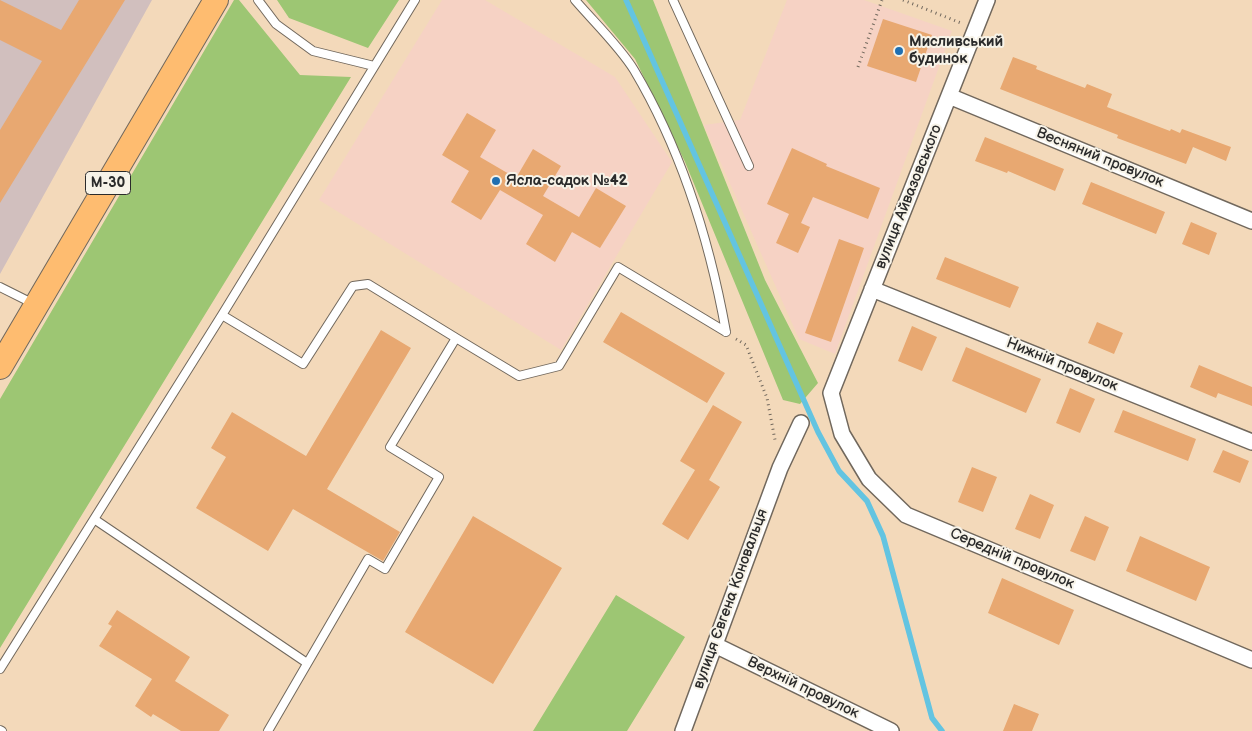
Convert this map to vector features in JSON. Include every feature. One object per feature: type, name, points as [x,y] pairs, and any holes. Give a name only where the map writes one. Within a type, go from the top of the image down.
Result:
[{"type":"highway","name":"М-30","points":[[0,367],[216,0]]},
{"type":"street","name":"вулиця Айвазовського","points":[[831,393],[987,0]]},
{"type":"street","name":"Весняний провулок","points":[[949,96],[1252,221]]},
{"type":"street","name":"Нижній провулок","points":[[872,289],[1252,442]]},
{"type":"street","name":"Середній провулок","points":[[831,393],[842,434],[869,479],[906,515],[1252,660]]},
{"type":"street","name":"вулиця Євгена Коновальця","points":[[683,731],[780,468],[801,423]]},
{"type":"street","name":"Верхній провулок","points":[[714,645],[892,731]]},
{"type":"lane","points":[[258,0],[276,24],[312,51],[374,66]]},
{"type":"lane","points":[[0,669],[222,315],[415,0]]},
{"type":"lane","points":[[575,0],[633,69],[678,158],[715,276],[726,332]]},
{"type":"lane","points":[[673,0],[749,166]]},
{"type":"lane","points":[[222,315],[303,364],[353,286],[368,284],[519,376],[559,366],[618,267],[726,332]]},
{"type":"lane","points":[[0,288],[36,305]]},
{"type":"lane","points":[[268,731],[368,559],[385,569],[439,477],[390,447],[456,338]]},
{"type":"lane","points":[[94,519],[307,663]]},
{"type":"path","points":[[858,67],[882,0]]},
{"type":"path","points":[[903,0],[976,28]]},
{"type":"path","points":[[726,332],[746,345],[764,389],[780,468]]},
{"type":"shaded area","points":[[0,0],[152,0],[0,274]]},
{"type":"shaded area","name":"Ясла-садок №42","points":[[442,0],[485,0],[615,77],[672,162],[561,350],[319,200]]},
{"type":"shaded area","points":[[787,0],[864,0],[952,31],[835,354],[799,339],[704,125],[740,120]]},
{"type":"green space","points":[[234,0],[239,0],[300,75],[351,77],[0,648],[0,399]]},
{"type":"green space","points":[[277,0],[399,0],[368,48],[289,18]]},
{"type":"green space","points":[[586,0],[653,0],[765,280],[818,383],[800,404],[783,400],[685,162],[635,59]]},
{"type":"green space","points":[[616,595],[685,637],[627,731],[533,731]]},
{"type":"building","points":[[0,0],[61,30],[79,0],[125,0],[0,203],[0,130],[42,61],[0,40]]},
{"type":"building","name":"Мисливський будинок","points":[[883,19],[932,35],[916,82],[867,66]]},
{"type":"building","points":[[1013,57],[1037,66],[1036,69],[1085,88],[1087,84],[1112,94],[1107,107],[1170,131],[1171,129],[1180,133],[1182,129],[1231,147],[1226,161],[1193,147],[1186,164],[1117,138],[1118,135],[1000,89]]},
{"type":"building","points":[[467,113],[496,130],[480,157],[516,178],[533,149],[561,166],[543,196],[579,217],[596,188],[626,206],[600,248],[572,232],[555,262],[526,244],[543,215],[500,190],[481,220],[451,202],[469,171],[442,155]]},
{"type":"building","points":[[985,137],[1064,169],[1055,191],[1008,171],[1007,173],[975,161]]},
{"type":"building","points":[[792,148],[827,164],[826,166],[880,188],[868,219],[813,197],[801,223],[810,227],[798,253],[776,243],[789,214],[767,204]]},
{"type":"building","points":[[1091,182],[1165,212],[1156,234],[1082,204]]},
{"type":"building","points":[[1191,222],[1217,233],[1209,255],[1182,244]]},
{"type":"building","points":[[839,239],[864,248],[831,342],[805,333]]},
{"type":"building","points":[[945,257],[1019,287],[1010,308],[936,279]]},
{"type":"building","points":[[621,312],[725,373],[707,403],[603,342]]},
{"type":"building","points":[[1097,322],[1123,333],[1114,354],[1088,343]]},
{"type":"building","points":[[912,326],[937,337],[922,371],[898,361]]},
{"type":"building","points":[[381,330],[411,348],[327,489],[400,532],[383,561],[293,509],[268,551],[196,508],[226,457],[211,448],[232,412],[306,456]]},
{"type":"building","points":[[966,347],[1041,379],[1026,413],[952,381]]},
{"type":"building","points":[[1199,365],[1252,387],[1252,406],[1218,393],[1216,398],[1190,387]]},
{"type":"building","points":[[1070,388],[1095,399],[1080,433],[1056,423]]},
{"type":"building","points":[[713,405],[742,422],[709,480],[720,487],[688,540],[662,524],[695,470],[680,461]]},
{"type":"building","points":[[1123,410],[1196,439],[1188,461],[1114,432]]},
{"type":"building","points":[[1223,450],[1249,461],[1240,483],[1213,472]]},
{"type":"building","points":[[972,467],[997,477],[983,512],[958,502]]},
{"type":"building","points":[[1030,494],[1054,505],[1040,539],[1015,529]]},
{"type":"building","points":[[473,516],[562,568],[493,684],[405,632]]},
{"type":"building","points":[[1085,516],[1109,527],[1095,561],[1070,551]]},
{"type":"building","points":[[1140,536],[1210,567],[1196,601],[1126,571]]},
{"type":"building","points":[[1002,578],[1074,610],[1059,645],[988,613]]},
{"type":"building","points":[[117,610],[190,657],[175,681],[229,715],[219,731],[181,731],[153,714],[151,717],[135,706],[152,679],[99,646],[112,626],[108,624]]},
{"type":"building","points":[[1014,704],[1039,714],[1032,731],[1003,731]]},
{"type":"waterway","points":[[626,0],[818,432],[839,471],[867,501],[883,536],[932,718],[942,731]]},
{"type":"place","name":"Мисливський будинок","points":[[899,51]]},
{"type":"place","name":"Ясла-садок №42","points":[[496,181]]}]
